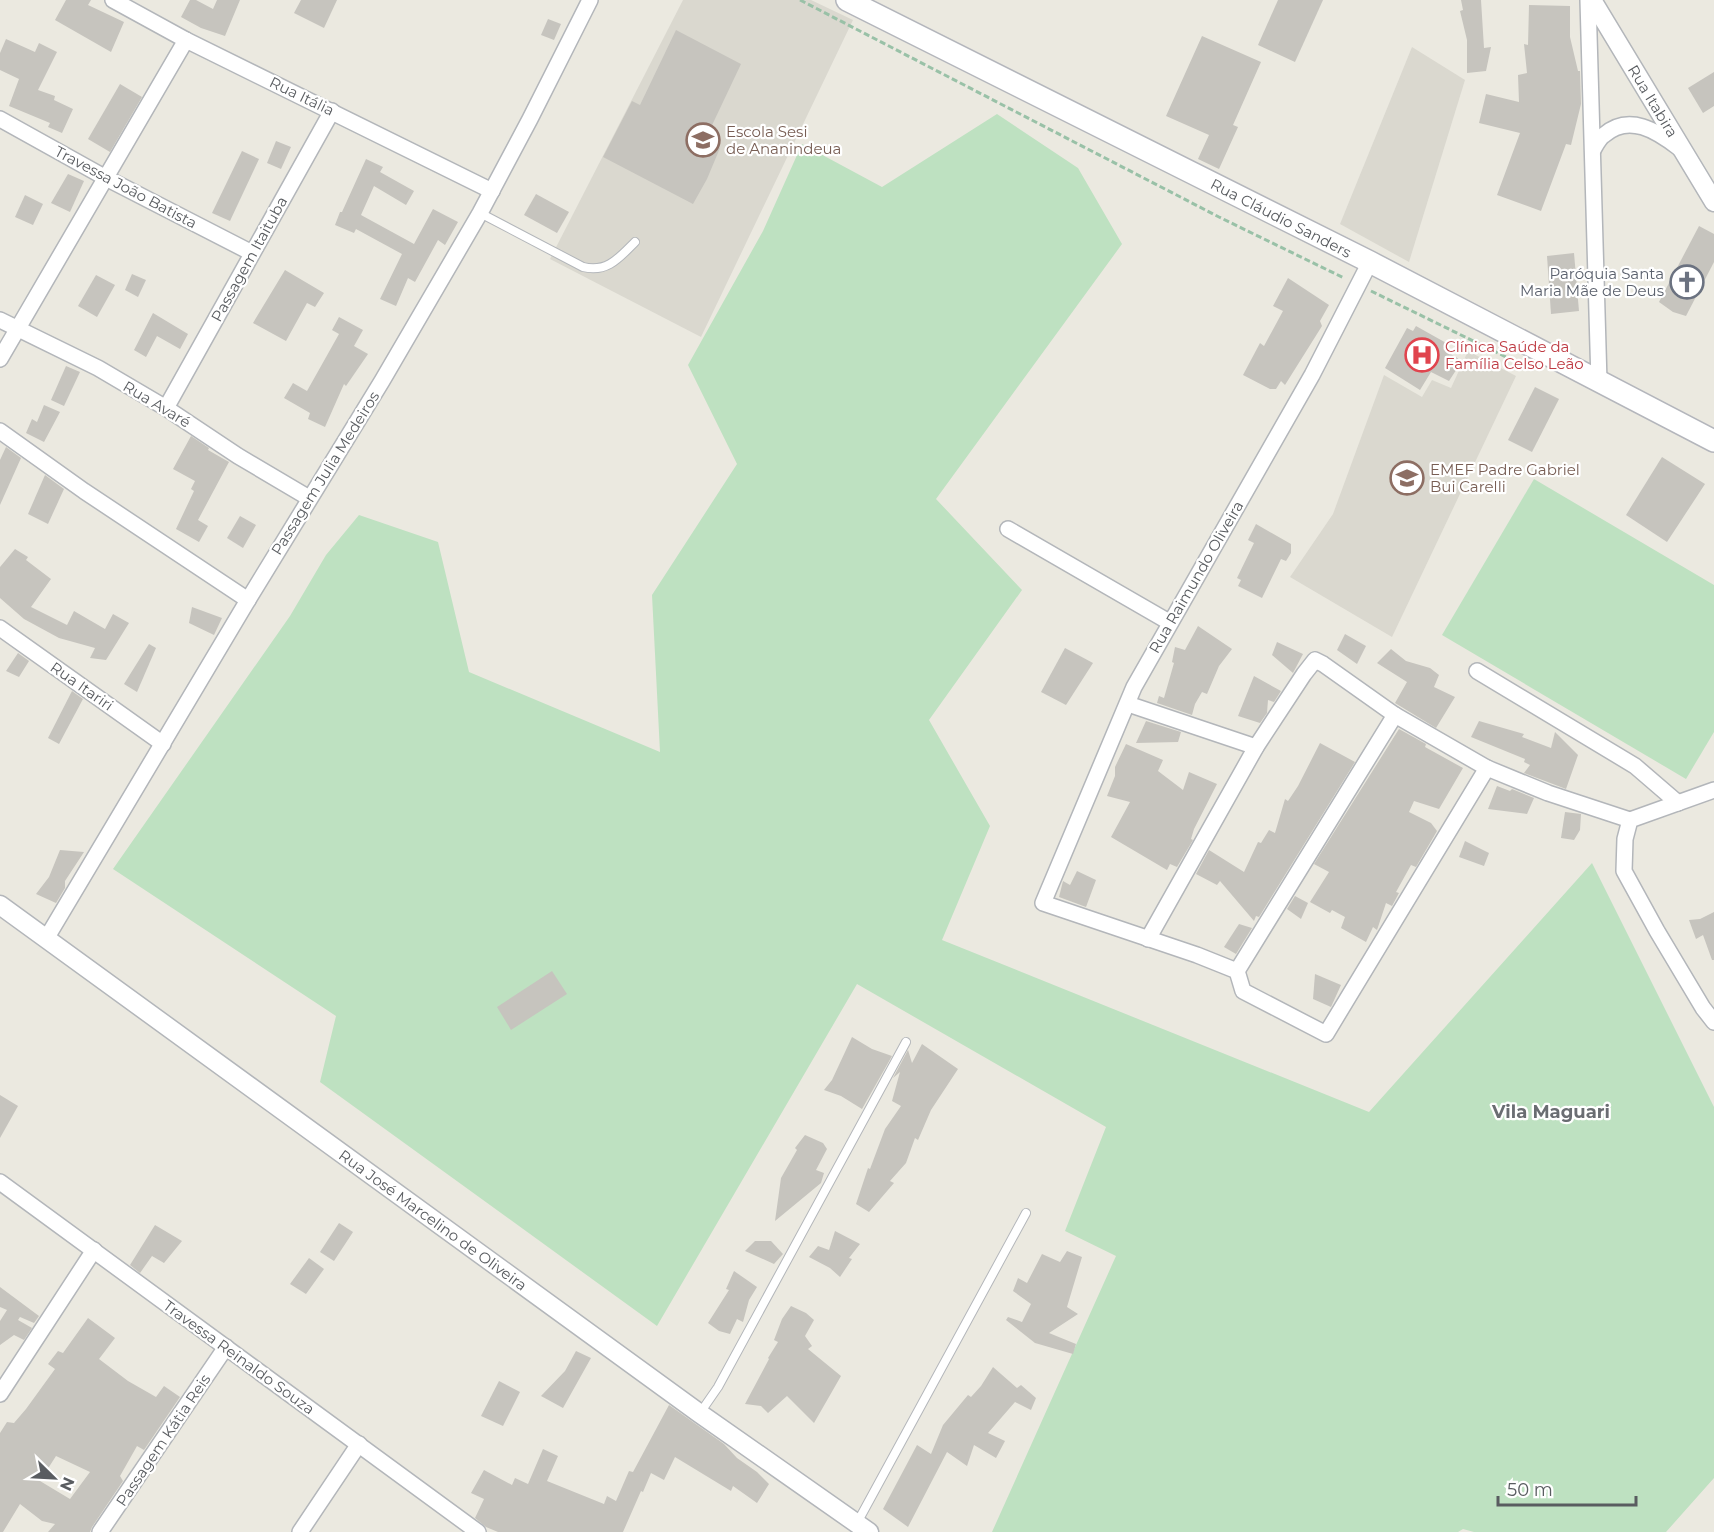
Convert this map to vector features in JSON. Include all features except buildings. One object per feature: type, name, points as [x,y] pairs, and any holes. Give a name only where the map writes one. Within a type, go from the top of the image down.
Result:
[{"type":"main road","name":"Rua Cláudio Sanders","points":[[846,0],[1370,262],[1714,441]]},
{"type":"street","name":"Rua Itália","points":[[113,0],[186,40],[492,191]]},
{"type":"street","name":"Passagem Julia Medeiros","points":[[46,939],[309,498],[382,381],[480,213],[590,0]]},
{"type":"street","points":[[1590,0],[1599,382]]},
{"type":"street","name":"Rua Itabira","points":[[1590,0],[1714,202]]},
{"type":"street","points":[[0,359],[186,40]]},
{"type":"street","name":"Passagem Itaituba","points":[[166,408],[332,111]]},
{"type":"street","name":"Travessa João Batista","points":[[0,119],[106,178],[252,253]]},
{"type":"street","points":[[1593,150],[1603,135],[1622,124],[1641,125],[1658,131],[1684,152]]},
{"type":"street","name":"Rua Raimundo Oliveira","points":[[1148,939],[1043,903],[1134,687],[1169,622],[1312,375],[1370,262]]},
{"type":"street","name":"Rua Avaré","points":[[0,320],[98,368],[309,498]]},
{"type":"street","points":[[0,431],[93,497],[248,600]]},
{"type":"street","points":[[1008,529],[1169,622]]},
{"type":"street","name":"Rua Itariri","points":[[0,628],[163,744]]},
{"type":"street","points":[[1237,971],[1148,939],[1256,747],[1315,660],[1323,663],[1395,715],[1487,768],[1548,793],[1630,820],[1714,790]]},
{"type":"street","points":[[1477,671],[1635,766],[1678,803]]},
{"type":"street","points":[[1128,704],[1256,747]]},
{"type":"street","points":[[1395,715],[1237,971],[1243,991],[1326,1034],[1487,768]]},
{"type":"street","points":[[1630,820],[1625,839],[1624,871],[1657,931],[1708,1006],[1714,1022]]},
{"type":"street","name":"Rua José Marcelino de Oliveira","points":[[0,905],[699,1413],[863,1528]]},
{"type":"street","name":"Travessa Reinaldo Souza","points":[[0,1182],[478,1532]]},
{"type":"street","points":[[0,1394],[94,1250]]},
{"type":"street","name":"Passagem Kátia Reis","points":[[100,1532],[226,1347]]},
{"type":"street","points":[[300,1532],[359,1444]]},
{"type":"lane","points":[[480,213],[575,264],[594,270],[615,262],[635,242]]},
{"type":"lane","points":[[699,1413],[718,1387],[906,1042]]},
{"type":"lane","points":[[863,1528],[1026,1214]]},
{"type":"path","points":[[800,0],[1220,217],[1510,359]]},
{"type":"shaded area","name":"Escola Sesi de Ananindeua","points":[[683,0],[811,0],[853,20],[701,337],[550,259]]},
{"type":"shaded area","points":[[1412,47],[1465,80],[1409,262],[1340,224]]},
{"type":"shaded area","name":"EMEF Padre Gabriel Bui Carelli","points":[[1468,351],[1516,376],[1392,637],[1290,577],[1333,514],[1384,375],[1422,397],[1432,380],[1451,388]]},
{"type":"green space","points":[[997,114],[1078,168],[1122,244],[936,499],[1022,590],[929,720],[990,826],[942,940],[1369,1112],[1592,863],[1714,1107],[1714,1478],[1666,1532],[1474,1532],[1463,1529],[1458,1532],[992,1532],[1116,1256],[1065,1231],[1106,1127],[857,984],[657,1326],[320,1082],[336,1016],[113,869],[290,616],[326,555],[359,515],[438,542],[469,672],[660,752],[652,595],[737,464],[688,365],[763,231],[802,144],[882,187]]},
{"type":"green space","points":[[1534,479],[1714,585],[1714,732],[1686,779],[1442,635]]},
{"type":"place","name":"Escola Sesi de Ananindeua","points":[[703,140]]},
{"type":"place","name":"Paróquia Santa Maria Mãe de Deus","points":[[1687,282]]},
{"type":"place","name":"Clínica Saúde da Família Celso Leão","points":[[1422,355]]},
{"type":"place","name":"EMEF Padre Gabriel Bui Carelli","points":[[1407,478]]},
{"type":"district","name":"Vila Maguari","points":[[1551,1112]]}]
